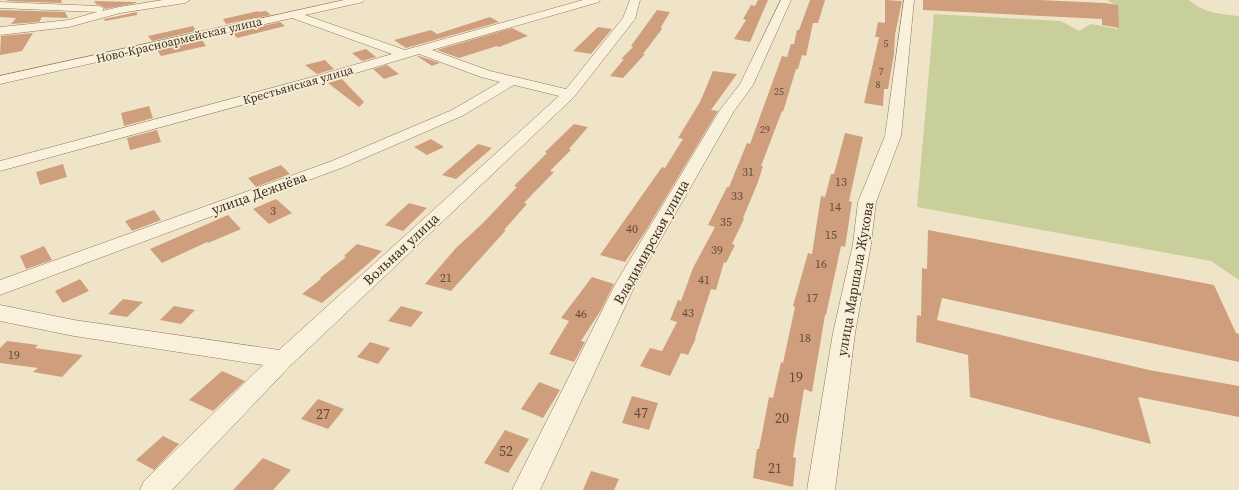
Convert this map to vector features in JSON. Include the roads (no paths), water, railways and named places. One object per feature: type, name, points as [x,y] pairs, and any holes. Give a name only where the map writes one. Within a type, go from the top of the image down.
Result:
[{"type":"street","points":[[0,31],[69,23],[119,10],[185,0]]},
{"type":"street","name":"Ново-Красноармейская улица","points":[[0,80],[359,0]]},
{"type":"street","name":"Крестьянская улица","points":[[0,166],[321,79],[595,0]]},
{"type":"street","name":"Вольная улица","points":[[154,490],[283,359],[580,82],[629,20],[635,0]]},
{"type":"street","name":"Владимирская улица","points":[[526,490],[628,281],[727,110],[746,85],[786,0]]},
{"type":"street","name":"улица Маршала Жукова","points":[[821,490],[844,333],[862,244],[867,202],[893,136],[909,0]]},
{"type":"street","points":[[0,6],[119,10]]},
{"type":"street","points":[[293,15],[404,54]]},
{"type":"street","points":[[420,50],[459,65],[511,81],[568,94]]},
{"type":"street","name":"улица Дежнёва","points":[[0,288],[338,164],[457,113],[511,81]]},
{"type":"street","points":[[0,313],[74,328],[283,359]]}]
